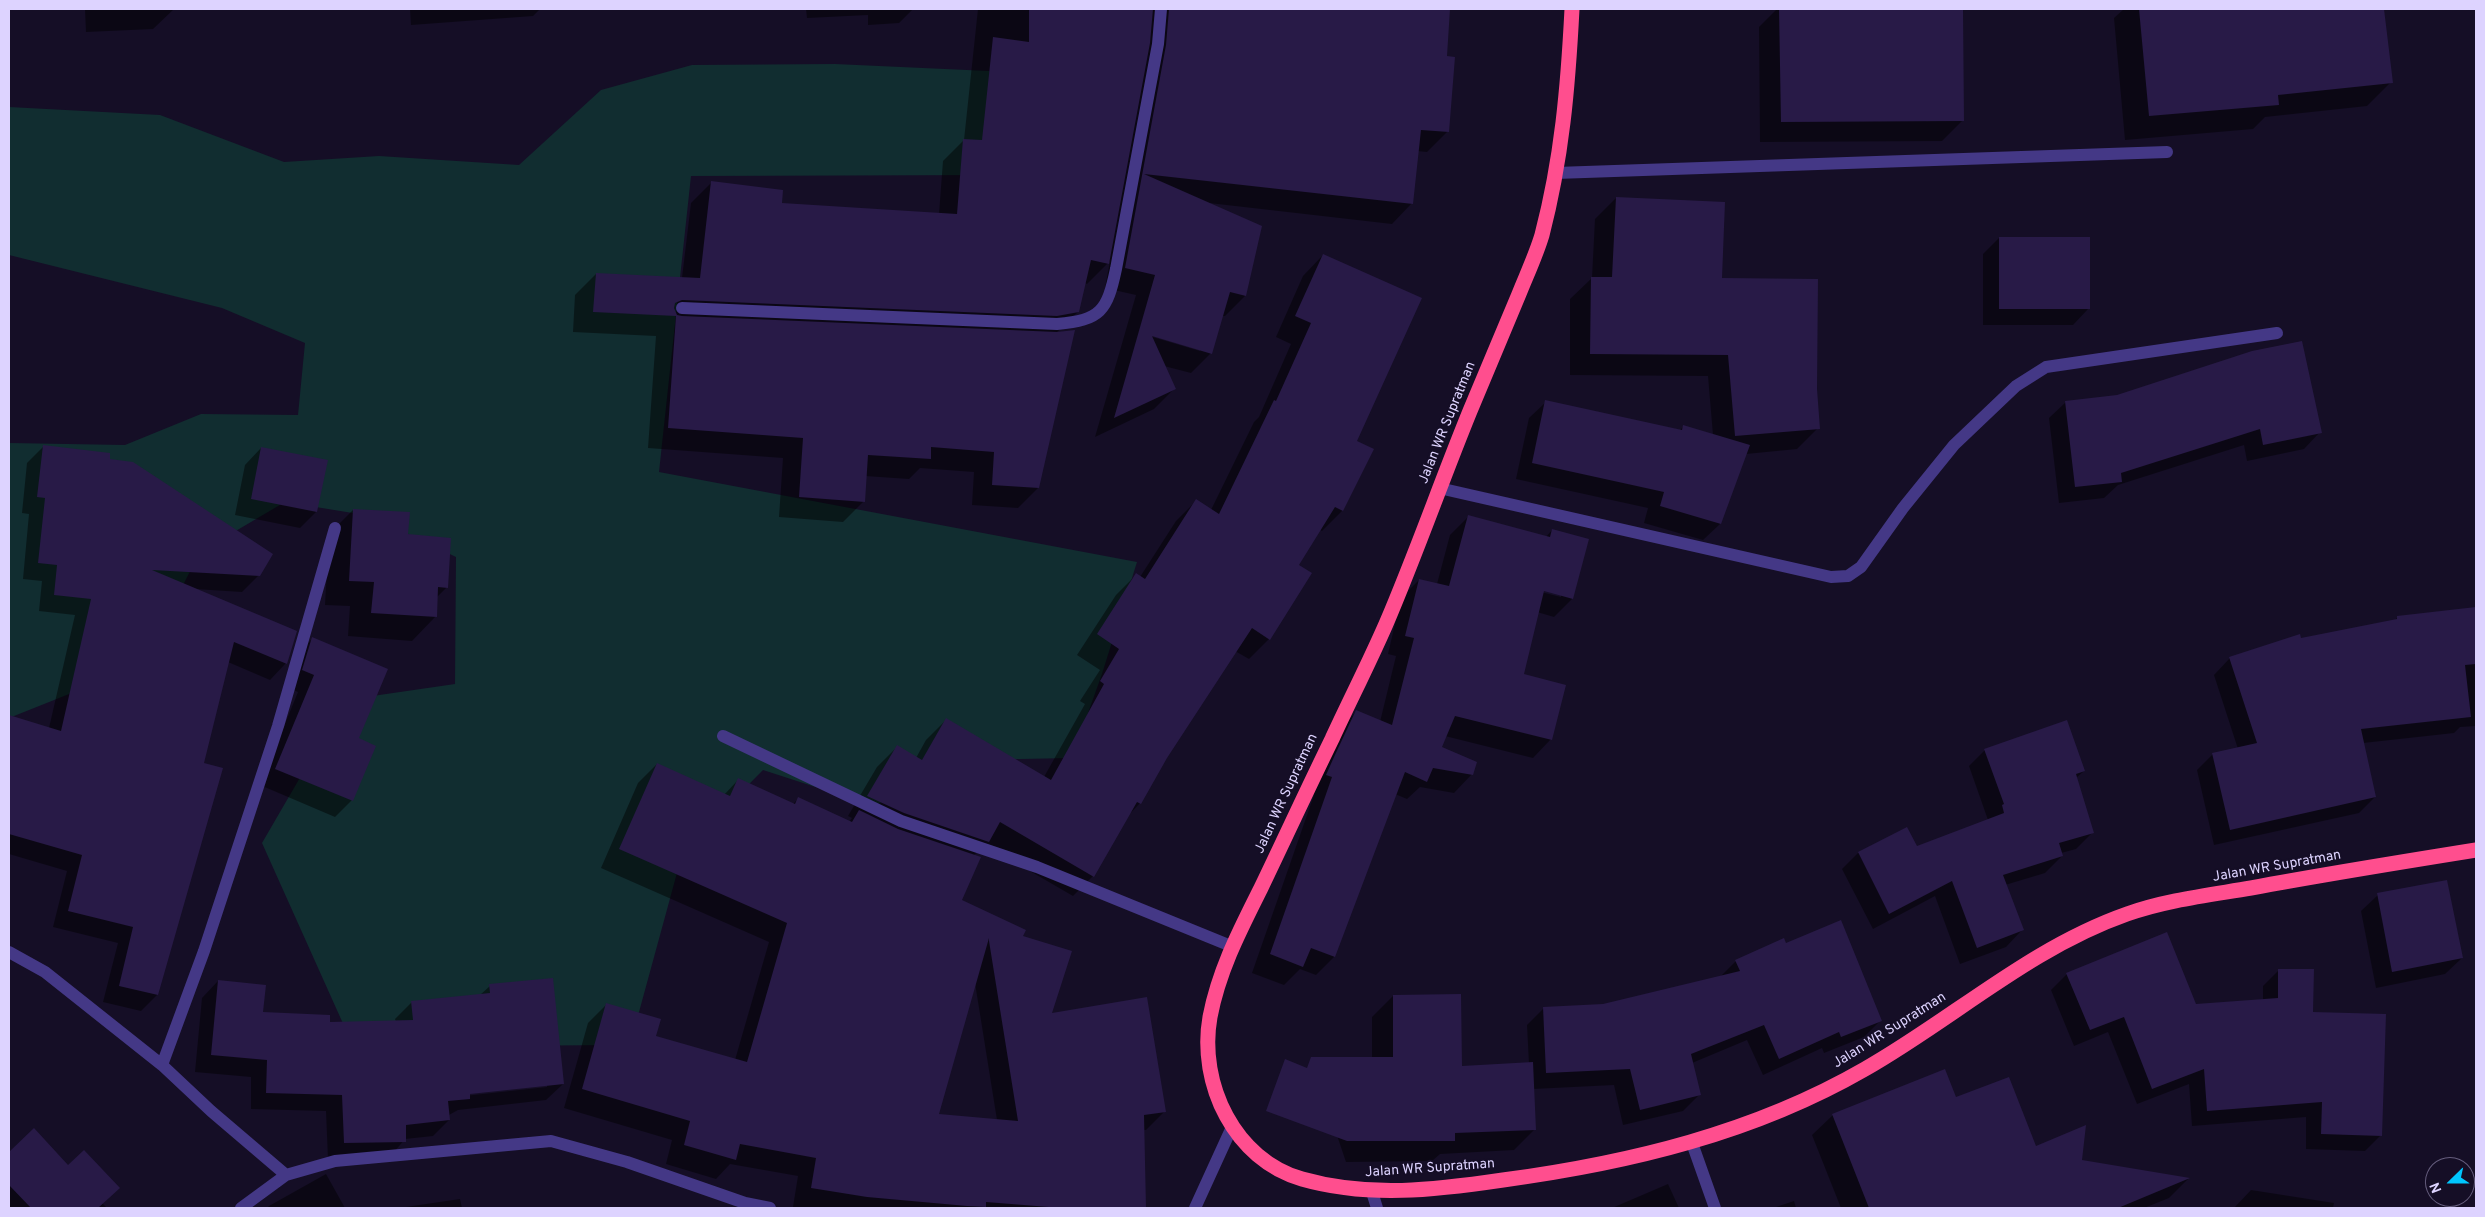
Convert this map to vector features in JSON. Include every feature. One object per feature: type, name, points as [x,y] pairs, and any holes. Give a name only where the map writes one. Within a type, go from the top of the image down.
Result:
[{"type":"highway","name":"Jalan WR Supratman","points":[[1572,9],[1567,106],[1556,173],[1540,243],[1439,488],[1386,625],[1260,891],[1231,946],[1210,1020],[1209,1057],[1216,1092],[1232,1127],[1259,1157],[1285,1174],[1323,1185],[1372,1192],[1474,1184],[1577,1170],[1692,1143],[1756,1120],[1820,1092],[1869,1067],[2004,977],[2064,941],[2128,913],[2185,899],[2476,850]]},
{"type":"street","points":[[682,308],[1057,324],[1081,322],[1099,312],[1110,298],[1116,270],[1158,44],[1161,9]]},
{"type":"street","points":[[1556,173],[2168,152]]},
{"type":"street","points":[[1439,488],[1831,577],[1848,576],[1861,568],[1903,508],[1954,445],[2016,386],[2046,367],[2277,333]]},
{"type":"street","points":[[162,1065],[204,951],[278,726],[335,528]]},
{"type":"street","points":[[723,736],[901,821],[1037,867],[1231,946]]},
{"type":"street","points":[[9,952],[45,972],[162,1065],[211,1111],[286,1176]]},
{"type":"street","points":[[1195,1208],[1232,1127]]},
{"type":"street","points":[[241,1208],[286,1176],[335,1161],[551,1141],[626,1162],[745,1203],[770,1208]]},
{"type":"street","points":[[1692,1143],[1715,1208]]},
{"type":"street","points":[[1372,1192],[1377,1208]]},
{"type":"green space","points":[[835,64],[1033,73],[1001,175],[691,176],[659,472],[1137,562],[1102,674],[1072,758],[968,760],[874,806],[763,770],[683,851],[630,1045],[469,1046],[345,1028],[262,843],[345,700],[455,684],[456,557],[371,516],[285,502],[200,552],[142,665],[9,718],[9,443],[125,445],[201,414],[298,415],[305,343],[222,308],[9,255],[9,107],[160,115],[284,162],[379,156],[519,165],[601,90],[692,65]]},
{"type":"building","points":[[1029,9],[1153,9],[1150,43],[1109,264],[1091,260],[1079,312],[1057,316],[682,300],[675,303],[674,308],[677,315],[682,316],[1057,332],[1075,330],[1039,488],[992,485],[994,452],[931,447],[931,459],[868,455],[865,502],[799,497],[803,438],[668,428],[676,316],[593,312],[596,273],[700,278],[711,181],[783,190],[782,203],[957,214],[963,139],[982,140],[993,37],[1029,42]]},
{"type":"building","points":[[1169,9],[1450,9],[1447,56],[1455,57],[1449,132],[1421,130],[1413,204],[1144,174],[1262,226],[1246,296],[1230,292],[1212,354],[1152,336],[1176,389],[1114,418],[1155,275],[1125,268],[1166,45]]},
{"type":"building","points":[[1779,9],[1963,9],[1964,121],[1781,122]]},
{"type":"building","points":[[2139,9],[2384,9],[2393,83],[2278,95],[2279,105],[2149,116]]},
{"type":"building","points":[[1616,197],[1725,202],[1722,278],[1818,279],[1817,389],[1820,429],[1735,436],[1728,355],[1590,354],[1591,277],[1612,277]]},
{"type":"building","points":[[1999,237],[2090,237],[2090,309],[1999,309]]},
{"type":"building","points":[[1323,254],[1422,298],[1357,441],[1374,449],[1343,511],[1335,507],[1299,565],[1312,573],[1270,640],[1252,628],[1167,758],[1141,804],[1137,802],[1094,877],[1000,822],[989,842],[904,813],[867,796],[897,745],[922,760],[946,718],[1051,780],[1104,684],[1100,681],[1119,649],[1097,634],[1136,573],[1145,579],[1196,499],[1219,514],[1274,400],[1276,401],[1311,323],[1295,316]]},
{"type":"building","points":[[2302,341],[2322,433],[2263,445],[2260,429],[2121,473],[2122,482],[2075,487],[2065,401],[2117,395],[2252,351]]},
{"type":"building","points":[[1545,400],[1682,430],[1683,425],[1750,445],[1721,524],[1660,506],[1664,492],[1532,463]]},
{"type":"building","points":[[43,445],[110,453],[110,459],[133,462],[273,554],[260,576],[152,570],[297,631],[287,664],[234,642],[204,763],[223,768],[158,995],[119,986],[133,927],[68,911],[82,855],[9,834],[9,715],[61,731],[91,599],[54,595],[57,565],[38,563],[45,498],[37,497]]},
{"type":"building","points":[[261,447],[328,460],[317,512],[251,499]]},
{"type":"building","points":[[353,509],[410,512],[408,534],[451,538],[448,588],[438,587],[437,617],[371,613],[374,582],[349,581]]},
{"type":"building","points":[[1468,515],[1550,537],[1552,529],[1589,539],[1573,599],[1544,591],[1524,674],[1566,685],[1552,740],[1455,716],[1442,747],[1477,762],[1473,775],[1433,768],[1427,782],[1405,772],[1335,957],[1311,948],[1303,967],[1270,954],[1332,777],[1326,775],[1334,757],[1356,710],[1392,725],[1414,638],[1405,636],[1419,579],[1449,586]]},
{"type":"building","points":[[2476,607],[2476,664],[2465,665],[2471,717],[2361,729],[2376,797],[2230,830],[2212,753],[2257,743],[2229,657],[2300,634],[2301,638],[2397,619],[2397,616]]},
{"type":"building","points":[[312,637],[388,669],[359,738],[376,746],[353,801],[275,769],[314,675],[302,670]]},
{"type":"building","points":[[2067,720],[2085,771],[2076,774],[2094,833],[2059,843],[2063,856],[2003,875],[2024,930],[1977,948],[1952,881],[1889,914],[1858,852],[1907,827],[1917,846],[2004,813],[2002,805],[2004,804],[1984,749]]},
{"type":"building","points":[[657,763],[730,796],[738,778],[795,804],[798,797],[852,822],[859,810],[898,829],[981,857],[962,900],[1026,930],[1023,936],[1072,951],[1052,1013],[1147,997],[1166,1112],[1144,1115],[1146,1208],[1061,1208],[986,1202],[986,1207],[967,1206],[867,1197],[811,1188],[816,1158],[740,1144],[736,1160],[684,1145],[690,1121],[582,1089],[606,1003],[661,1019],[656,1036],[747,1062],[787,923],[619,849]],"holes":[[[989,938],[1018,1121],[939,1114]]]},
{"type":"building","points":[[2447,880],[2463,958],[2392,972],[2377,893]]},
{"type":"building","points":[[1841,920],[1882,1021],[1841,1037],[1839,1032],[1779,1059],[1764,1025],[1691,1054],[1701,1095],[1640,1110],[1630,1069],[1546,1073],[1543,1007],[1603,1004],[1740,971],[1735,960],[1784,938],[1786,943]]},
{"type":"building","points":[[2167,932],[2196,1004],[2278,998],[2278,969],[2314,969],[2313,1012],[2386,1014],[2382,1136],[2321,1134],[2322,1102],[2207,1111],[2204,1069],[2152,1089],[2124,1017],[2090,1030],[2066,973]]},
{"type":"building","points":[[553,978],[564,1084],[470,1094],[470,1099],[448,1101],[450,1120],[406,1125],[406,1142],[344,1143],[342,1095],[266,1093],[267,1060],[211,1055],[218,980],[266,985],[263,1012],[330,1015],[330,1022],[413,1020],[411,1001],[490,993],[489,984]]},
{"type":"building","points":[[1461,994],[1462,1066],[1533,1062],[1536,1130],[1455,1133],[1455,1141],[1347,1141],[1266,1111],[1285,1059],[1307,1068],[1311,1057],[1393,1057],[1393,995]]},
{"type":"building","points":[[1945,1069],[1956,1097],[2009,1077],[2036,1146],[2086,1125],[2082,1160],[2190,1178],[2118,1208],[1869,1208],[1832,1114]]},
{"type":"building","points":[[34,1128],[68,1165],[84,1150],[120,1188],[98,1208],[31,1208],[9,1185],[9,1152]]}]
